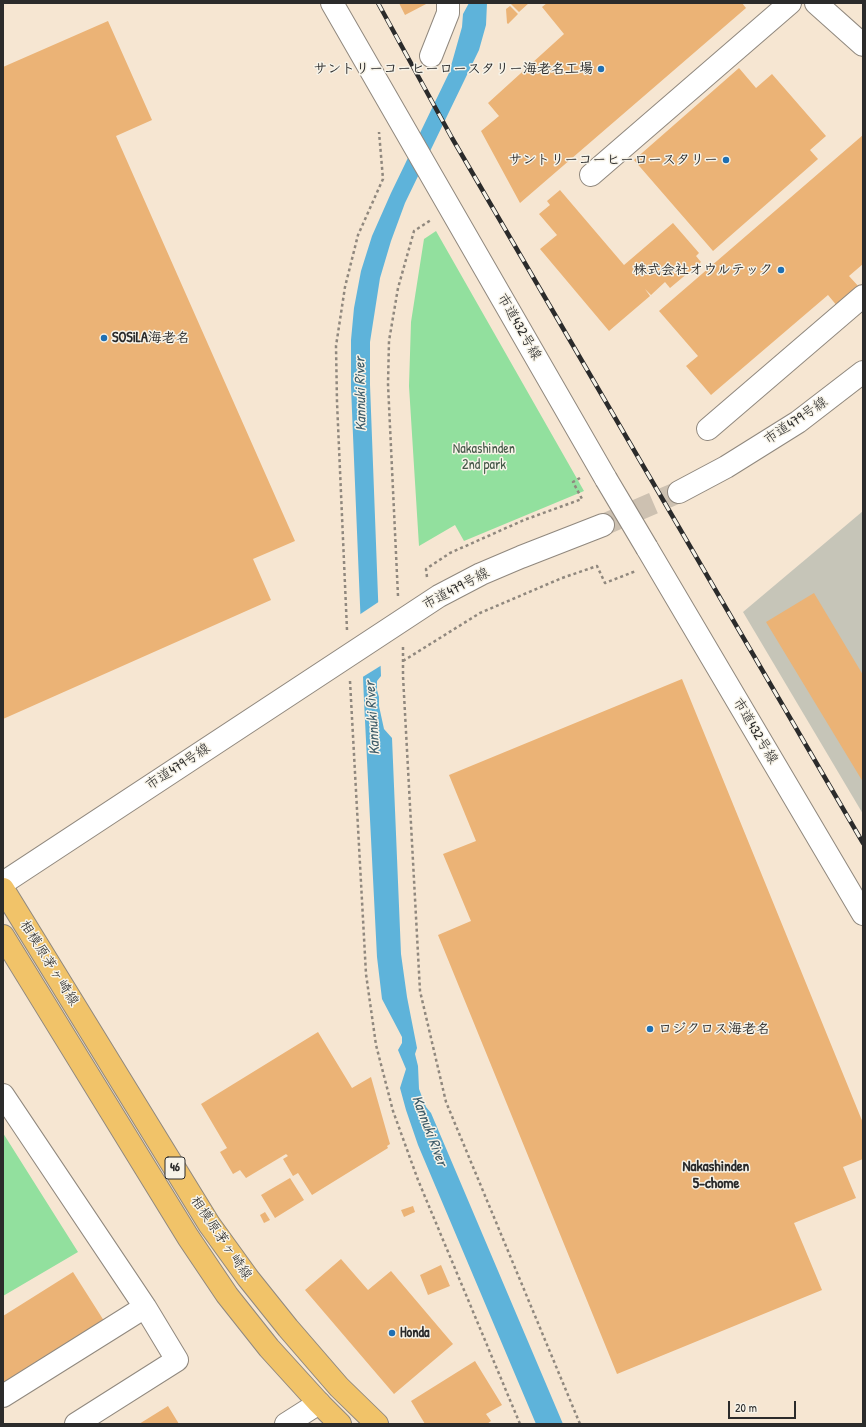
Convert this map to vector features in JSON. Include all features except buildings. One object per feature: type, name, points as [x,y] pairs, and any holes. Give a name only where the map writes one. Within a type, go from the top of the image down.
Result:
[{"type":"main road","name":"相模原茅ヶ崎線","points":[[3,889],[209,1224],[248,1278],[288,1328],[339,1386],[377,1424]]},
{"type":"main road","name":"相模原茅ヶ崎線","points":[[3,936],[188,1237],[227,1295],[269,1348],[340,1424]]},
{"type":"street","name":"市道432号線","points":[[332,3],[404,129],[432,174],[606,479],[863,914]]},
{"type":"street","points":[[431,56],[448,13],[448,3]]},
{"type":"street","points":[[590,175],[790,3]]},
{"type":"street","points":[[816,3],[863,45]]},
{"type":"street","points":[[708,429],[863,296]]},
{"type":"street","name":"市道479号線","points":[[679,492],[726,467],[798,422],[863,372]]},
{"type":"street","name":"市道479号線","points":[[3,883],[350,642],[398,633],[439,596],[481,574],[604,525]]},
{"type":"street","points":[[3,1095],[145,1307],[177,1360],[76,1424]]},
{"type":"street","points":[[3,1396],[145,1307]]},
{"type":"street","points":[[286,1424],[319,1403]]},
{"type":"path","points":[[350,642],[337,402],[336,346],[345,287],[358,235],[383,179],[379,132],[382,126]]},
{"type":"path","points":[[398,598],[388,384],[389,341],[398,288],[414,231],[435,218]]},
{"type":"path","points":[[427,580],[426,568],[450,553],[524,520],[582,499],[573,482]]},
{"type":"path","points":[[403,661],[480,613],[562,578],[597,566],[605,583],[638,570]]},
{"type":"path","points":[[398,633],[403,661],[421,998],[446,1102],[580,1424]]},
{"type":"path","points":[[350,676],[366,974],[376,1045],[393,1111],[418,1180],[520,1424]]},
{"type":"shaded area","points":[[863,511],[863,814],[743,612]]},
{"type":"green space","name":"Nakashinden 2nd park","points":[[436,231],[584,491],[464,541],[455,525],[419,546],[409,386],[411,322],[424,239]]},
{"type":"green space","points":[[3,1133],[78,1252],[3,1296]]},
{"type":"water","name":"Kannuki River","points":[[469,3],[487,3],[486,25],[479,50],[405,203],[391,241],[380,278],[370,342],[370,385],[381,676],[377,681],[377,690],[384,729],[392,738],[401,954],[407,997],[417,1048],[415,1054],[418,1066],[419,1089],[426,1107],[431,1113],[563,1424],[536,1424],[418,1145],[400,1088],[406,1069],[398,1050],[402,1043],[402,1037],[382,999],[377,957],[364,701],[351,387],[351,340],[354,308],[361,271],[372,236],[449,73],[462,27],[463,14]]},
{"type":"pier","points":[[380,601],[382,665],[361,678],[359,615]]},
{"type":"tunnel","points":[[603,525],[679,492]]},
{"type":"railway","points":[[378,3],[452,138],[863,843]]},
{"type":"place","name":"サントリーコーヒーロースタリー海老名工場","points":[[601,69]]},
{"type":"place","name":"サントリーコーヒーロースタリー","points":[[726,160]]},
{"type":"place","name":"株式会社オウルテック","points":[[781,270]]},
{"type":"place","name":"SOSiLA海老名","points":[[104,338]]},
{"type":"place","name":"ロジクロス海老名","points":[[650,1029]]},
{"type":"place","name":"Honda","points":[[392,1333]]},
{"type":"district","name":"Nakashinden 5-chome","points":[[716,1176]]}]
